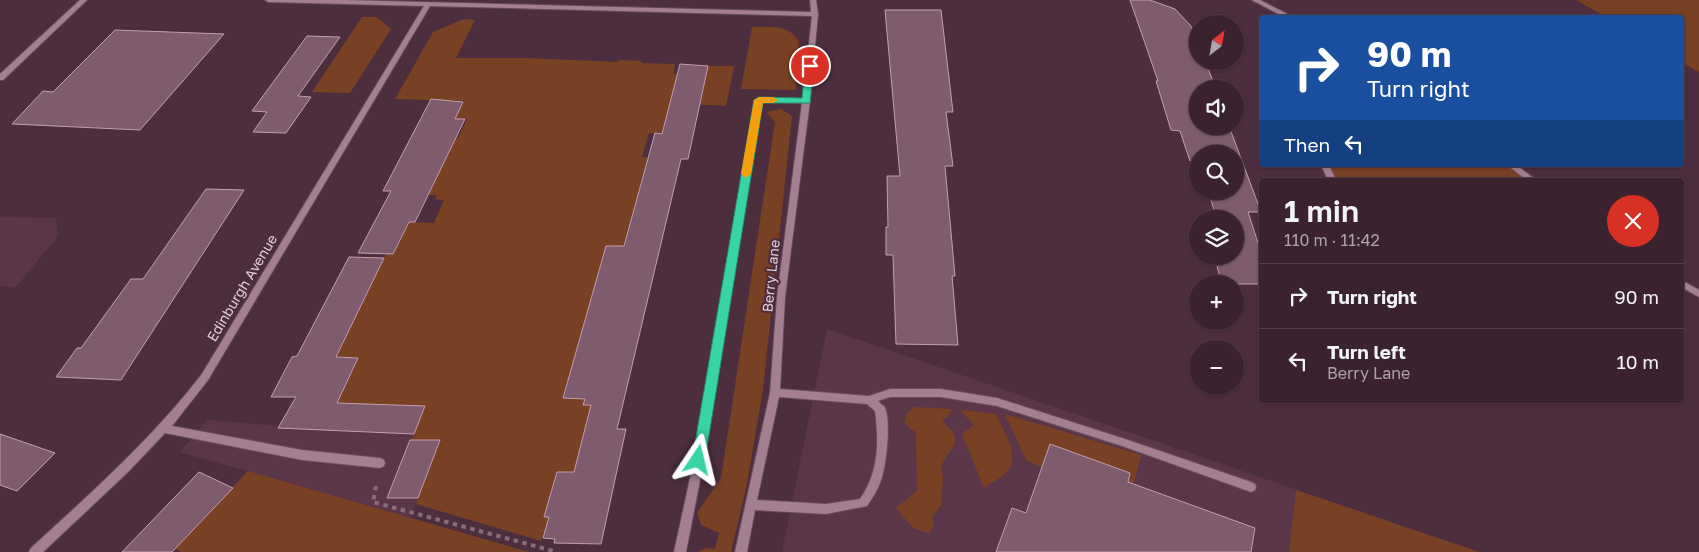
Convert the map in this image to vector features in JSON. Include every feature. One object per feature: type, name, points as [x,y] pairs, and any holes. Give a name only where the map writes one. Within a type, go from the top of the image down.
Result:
[{"type":"street","points":[[0,78],[84,0]]},
{"type":"street","points":[[268,0],[815,14]]},
{"type":"street","name":"Berry Lane","points":[[741,552],[775,393],[781,297],[815,14],[813,0]]},
{"type":"street","points":[[1254,0],[1286,15]]},
{"type":"street","name":"Edinburgh Avenue","points":[[36,552],[164,429],[205,377],[428,4]]},
{"type":"street","points":[[680,552],[698,460],[759,100],[806,101]]},
{"type":"street","points":[[1514,167],[1529,178]]},
{"type":"street","points":[[1684,284],[1699,294]]},
{"type":"street","points":[[775,393],[869,400],[890,393],[941,393],[997,402],[1125,443],[1251,487]]},
{"type":"street","points":[[752,505],[826,509],[863,503],[872,493],[883,458],[883,431],[880,409],[869,400]]},
{"type":"street","points":[[164,429],[302,455],[380,463]]},
{"type":"path","points":[[380,463],[373,502],[557,552]]},
{"type":"shaded area","points":[[1576,0],[1699,0],[1699,72],[1684,64],[1684,15],[1602,15]]},
{"type":"shaded area","points":[[362,17],[376,17],[391,29],[350,93],[312,92]]},
{"type":"shaded area","points":[[464,19],[475,20],[456,58],[642,61],[641,63],[675,64],[673,74],[706,75],[708,66],[734,66],[726,106],[670,103],[662,134],[649,133],[642,157],[659,158],[655,172],[644,172],[629,227],[637,247],[606,246],[597,275],[600,276],[575,382],[567,382],[563,397],[585,399],[583,404],[591,405],[574,472],[557,472],[544,517],[549,517],[541,541],[416,504],[440,441],[411,440],[425,407],[337,403],[358,358],[335,357],[386,254],[393,254],[409,222],[434,223],[444,200],[435,199],[437,195],[426,195],[452,138],[458,138],[467,119],[455,119],[464,101],[395,99],[433,32]]},
{"type":"shaded area","points":[[752,27],[785,29],[795,36],[799,42],[796,90],[741,89]]},
{"type":"shaded area","points":[[781,109],[792,116],[763,389],[747,484],[731,552],[698,552],[705,548],[715,549],[719,533],[701,525],[697,513],[721,478],[775,122],[767,113]]},
{"type":"shaded area","points":[[1326,167],[1514,167],[1529,178],[1331,178]]},
{"type":"shaded area","points":[[0,217],[56,218],[58,236],[16,287],[0,286]]},
{"type":"shaded area","points":[[827,329],[1479,552],[782,552]]},
{"type":"shaded area","points":[[292,401],[425,406],[440,440],[410,518],[180,452],[207,420],[279,426]]},
{"type":"shaded area","points":[[915,407],[951,409],[951,413],[942,421],[955,437],[952,449],[942,468],[941,505],[932,517],[934,524],[931,531],[927,533],[913,528],[896,508],[917,491],[916,432],[910,429],[904,422],[908,412]]},
{"type":"shaded area","points":[[960,410],[996,414],[1012,451],[1011,466],[1007,472],[984,488],[962,434],[974,425]]},
{"type":"shaded area","points":[[1005,414],[1141,455],[1131,494],[1126,492],[1130,473],[1050,444],[1042,467],[1026,460]]},
{"type":"shaded area","points":[[248,471],[529,552],[181,552],[175,549]]},
{"type":"shaded area","points":[[1296,490],[1479,552],[1289,552]]},
{"type":"building","points":[[1130,0],[1150,0],[1175,9],[1189,24],[1189,70],[1209,70],[1212,80],[1189,80],[1189,135],[1232,135],[1236,145],[1189,145],[1189,158],[1180,131],[1171,130],[1156,81],[1158,81]]},
{"type":"building","points":[[885,10],[941,10],[953,112],[946,112],[953,166],[945,166],[955,276],[952,276],[958,345],[896,344],[893,255],[886,255],[886,227],[888,227],[887,176],[900,176]]},
{"type":"building","points":[[115,30],[224,34],[140,130],[12,124],[43,91],[53,92]]},
{"type":"building","points":[[307,36],[340,37],[298,96],[311,97],[286,133],[253,132],[267,112],[252,111]]},
{"type":"building","points":[[680,64],[708,66],[688,159],[681,159],[617,429],[626,429],[601,544],[554,543],[555,539],[543,538],[549,517],[544,517],[557,472],[574,472],[591,405],[583,405],[585,399],[563,398],[606,246],[624,246],[655,133],[662,134]]},
{"type":"building","points":[[431,99],[463,102],[455,119],[465,119],[415,222],[409,222],[393,254],[358,253],[391,191],[383,191]]},
{"type":"building","points":[[1244,166],[1259,207],[1259,212],[1248,212],[1259,246],[1259,284],[1244,284],[1244,275],[1219,275],[1217,265],[1244,265],[1244,210],[1214,210],[1211,200],[1244,200]]},
{"type":"building","points":[[206,189],[244,190],[121,380],[56,377],[77,348],[81,348],[131,279],[143,279]]},
{"type":"building","points":[[349,257],[384,258],[336,357],[358,358],[337,403],[425,406],[414,434],[278,428],[296,397],[271,397],[292,357],[297,356]]},
{"type":"building","points":[[0,434],[55,453],[17,491],[0,485]]},
{"type":"building","points":[[410,440],[440,440],[418,498],[387,498]]},
{"type":"building","points":[[1050,444],[1130,473],[1128,482],[1255,528],[1251,552],[996,552],[1012,508],[1026,513]]},
{"type":"building","points":[[199,472],[233,488],[172,552],[122,552]]},
{"type":"slow traffic","points":[[746,174],[759,100],[773,100]]},
{"type":"route","points":[[698,460],[759,100],[806,101],[810,66]]}]
